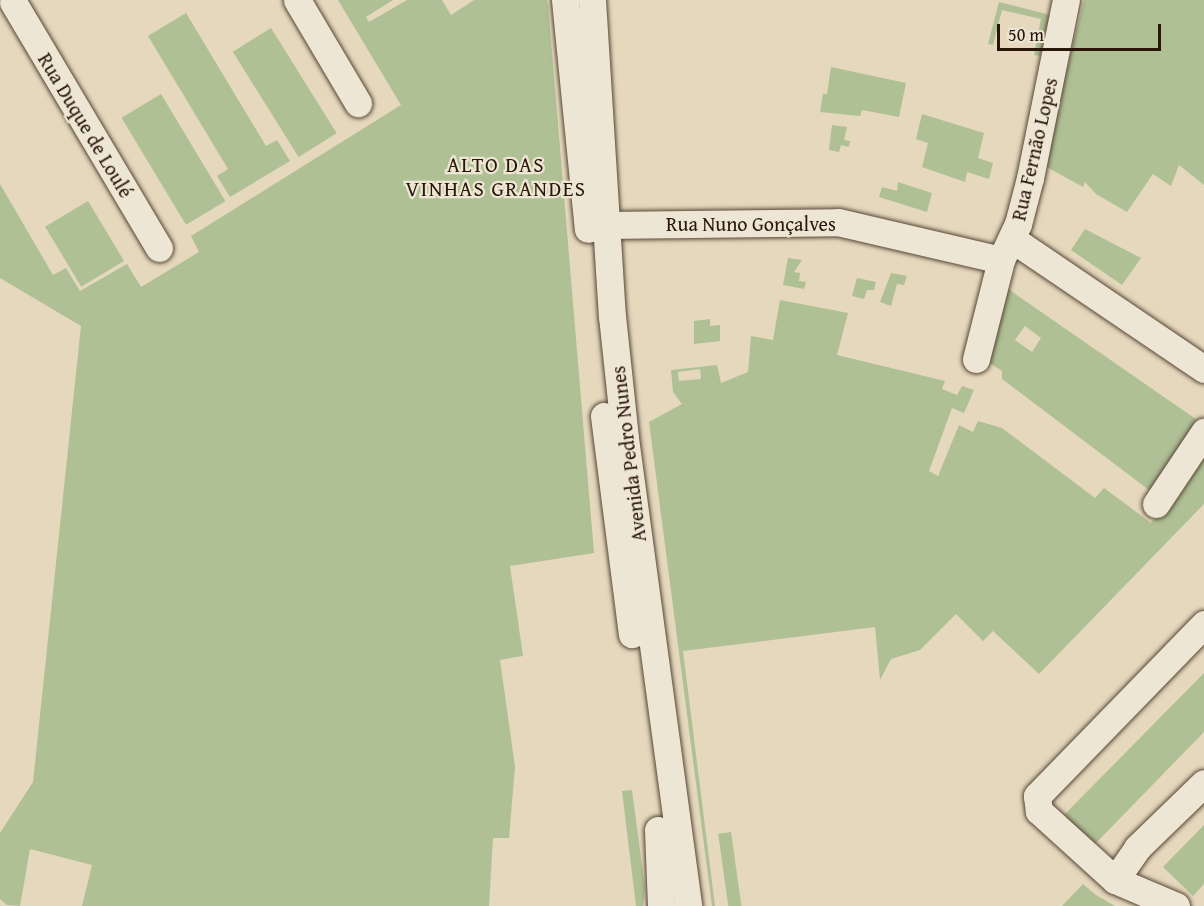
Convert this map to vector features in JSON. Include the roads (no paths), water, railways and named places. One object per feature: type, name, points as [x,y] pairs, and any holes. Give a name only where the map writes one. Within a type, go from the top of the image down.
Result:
[{"type":"street","points":[[297,0],[358,103]]},
{"type":"street","name":"Avenida Pedro Nunes","points":[[565,0],[610,486],[662,857],[662,906]]},
{"type":"street","name":"Avenida Pedro Nunes","points":[[592,0],[605,225],[625,438],[688,906]]},
{"type":"street","name":"Rua Fernão Lopes","points":[[976,359],[1030,178],[1066,0]]},
{"type":"street","name":"Rua Duque de Loulé","points":[[10,4],[159,248]]},
{"type":"street","name":"Rua Nuno Gonçalves","points":[[605,225],[838,222],[1007,249]]},
{"type":"street","points":[[1007,249],[1204,369]]},
{"type":"street","points":[[1156,504],[1204,432]]},
{"type":"street","points":[[1176,906],[1115,880],[1039,811],[1037,796],[1204,624]]},
{"type":"street","points":[[1115,880],[1137,848],[1204,783]]},
{"type":"district","name":"ALTO DAS VINHAS GRANDES","points":[[496,177]]}]
